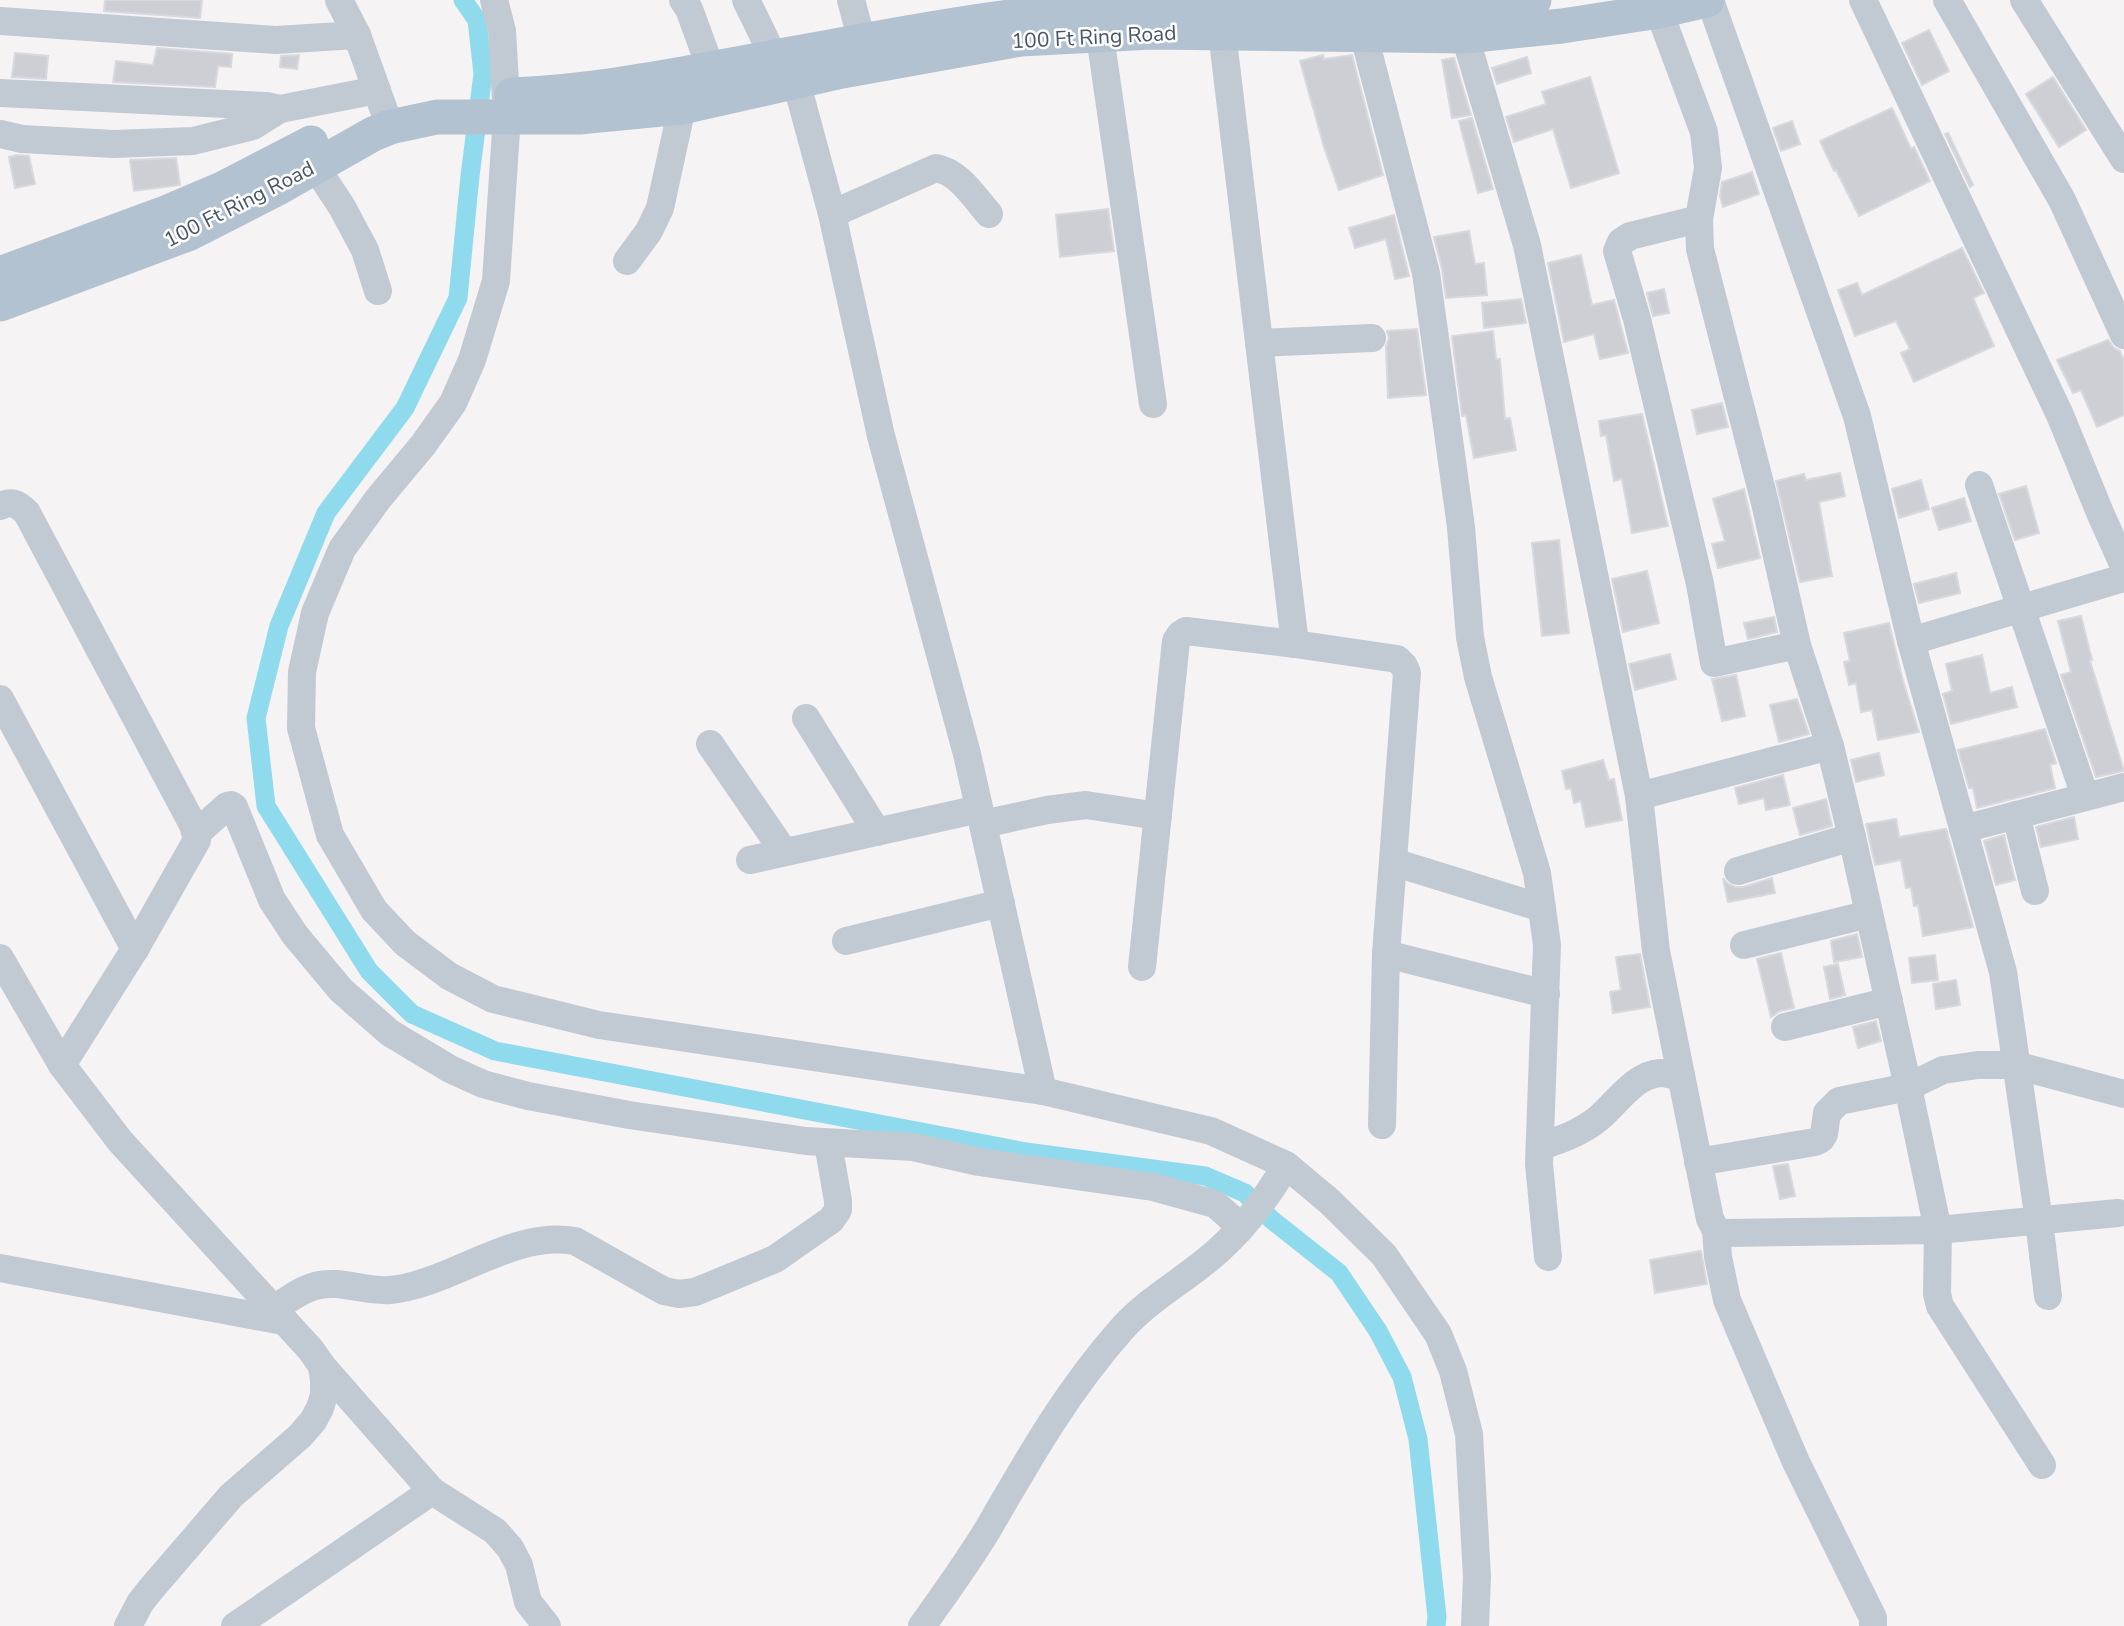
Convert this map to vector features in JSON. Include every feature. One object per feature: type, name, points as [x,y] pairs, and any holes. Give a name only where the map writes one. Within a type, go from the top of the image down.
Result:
[{"type":"main road","name":"100 Ft Ring Road","points":[[1,279],[224,188],[383,108],[497,106],[579,117],[682,107],[842,71],[1021,39],[1172,3],[1248,3],[1377,12],[1442,4],[1471,8],[1534,0]]},
{"type":"main road","name":"100 Ft Ring Road","points":[[497,106],[549,94],[627,84],[862,41],[1060,11],[1098,22],[1151,32],[1465,36],[1562,26],[1659,11],[1708,0]]},
{"type":"main road","name":"100 Ft Ring Road","points":[[1,279],[190,233],[373,134],[383,108]]},
{"type":"street","points":[[0,93],[265,106],[280,109],[383,108],[340,0]]},
{"type":"street","points":[[494,0],[502,31],[497,106],[496,281],[472,360],[453,403],[424,445],[378,499],[342,549],[315,613],[303,672],[301,728],[330,835],[374,910],[405,943],[449,976],[493,999],[599,1025],[1043,1091],[1211,1131],[1329,1201],[1384,1255],[1438,1334],[1453,1371],[1469,1434],[1477,1577],[1475,1626]]},
{"type":"street","points":[[683,0],[712,69]]},
{"type":"street","points":[[746,0],[766,41],[771,58]]},
{"type":"street","points":[[851,0],[862,41]]},
{"type":"street","points":[[1708,0],[1848,385],[1911,641],[2003,972],[2048,1296]]},
{"type":"street","points":[[1863,0],[2060,415],[2124,566]]},
{"type":"street","points":[[1947,0],[2062,200],[2124,335]]},
{"type":"street","points":[[2024,0],[2124,159]]},
{"type":"street","points":[[1659,11],[1704,132],[1709,168],[1699,219],[1700,249],[1765,503],[1797,645],[1830,746],[1852,837],[1938,1230],[1937,1294],[1940,1306],[2042,1465]]},
{"type":"street","points":[[0,22],[276,40],[356,35]]},
{"type":"street","points":[[1098,22],[1153,404]]},
{"type":"street","points":[[1222,32],[1295,644]]},
{"type":"street","points":[[1364,36],[1426,272],[1461,527],[1470,637],[1478,677],[1537,873],[1547,945],[1539,1164],[1548,1257]]},
{"type":"street","points":[[1465,36],[1527,245],[1639,796],[1656,951],[1710,1219],[1716,1230],[1718,1257],[1727,1300],[1796,1462],[1872,1618],[1873,1626]]},
{"type":"street","points":[[796,81],[832,214],[881,436],[967,754],[1043,1091]]},
{"type":"street","points":[[627,261],[649,230],[660,208],[682,107]]},
{"type":"street","points":[[0,134],[22,139],[114,144],[192,141],[253,126],[280,109]]},
{"type":"street","points":[[315,166],[342,207],[365,250],[378,290]]},
{"type":"street","points":[[832,214],[936,169],[947,170],[957,178],[989,214]]},
{"type":"street","points":[[1699,219],[1630,236],[1621,242],[1616,251],[1637,319],[1696,571],[1714,663],[1797,645]]},
{"type":"street","points":[[1259,343],[1372,338]]},
{"type":"street","points":[[1979,485],[2085,796]]},
{"type":"street","points":[[0,506],[8,502],[16,504],[27,513],[197,833],[196,844],[62,1065]]},
{"type":"street","points":[[1911,641],[2124,578]]},
{"type":"street","points":[[1142,968],[1177,641],[1180,635],[1186,631],[1397,659],[1407,673],[1386,954],[1382,1125]]},
{"type":"street","points":[[0,699],[135,948]]},
{"type":"street","points":[[806,718],[877,832]]},
{"type":"street","points":[[710,744],[784,852]]},
{"type":"street","points":[[1639,796],[1830,746]]},
{"type":"street","points":[[1963,829],[2124,787]]},
{"type":"street","points":[[197,833],[231,804],[272,900],[295,935],[341,990],[390,1033],[450,1069],[483,1084],[528,1096],[629,1115],[828,1143],[913,1147],[979,1162],[1153,1187],[1215,1204],[1243,1226]]},
{"type":"street","points":[[750,860],[877,832],[981,817],[1086,806],[1158,816]]},
{"type":"street","points":[[2016,815],[2035,891]]},
{"type":"street","points":[[1738,871],[1852,837]]},
{"type":"street","points":[[1393,862],[1542,908]]},
{"type":"street","points":[[846,941],[1001,903]]},
{"type":"street","points":[[1744,945],[1869,914]]},
{"type":"street","points":[[1386,954],[1546,994]]},
{"type":"street","points":[[0,958],[62,1065],[120,1141],[311,1350],[432,1491],[495,1531],[510,1548],[519,1565],[528,1602],[547,1626]]},
{"type":"street","points":[[1785,1027],[1889,1001]]},
{"type":"street","points":[[1698,1163],[1815,1142],[1824,1134],[1827,1113],[1839,1101],[1908,1087],[1943,1070],[1978,1065],[2015,1065],[2124,1094]]},
{"type":"street","points":[[1540,1146],[1563,1140],[1598,1118],[1643,1078],[1659,1073],[1681,1076]]},
{"type":"street","points":[[278,1315],[303,1290],[316,1285],[389,1290],[420,1283],[488,1256],[536,1241],[561,1239],[575,1241],[664,1291],[679,1294],[695,1292],[775,1259],[831,1220],[838,1210],[838,1201],[828,1143]]},
{"type":"street","points":[[922,1626],[987,1531],[1031,1454],[1073,1389],[1130,1321],[1153,1299],[1219,1250],[1243,1226],[1282,1172]]},
{"type":"street","points":[[1716,1230],[1724,1233],[1938,1230],[2118,1213]]},
{"type":"street","points":[[0,1268],[278,1315]]},
{"type":"street","points":[[128,1626],[139,1603],[231,1496],[313,1422],[324,1395],[322,1366]]},
{"type":"street","points":[[235,1626],[432,1491]]},
{"type":"building","points":[[105,0],[202,0],[200,18],[104,11]]},
{"type":"building","points":[[1929,30],[1949,71],[1922,85],[1902,43]]},
{"type":"building","points":[[157,48],[232,54],[231,67],[218,66],[215,87],[113,82],[116,61],[153,65]]},
{"type":"building","points":[[15,53],[48,56],[46,79],[12,77]]},
{"type":"building","points":[[299,55],[297,69],[280,67],[281,56]]},
{"type":"building","points":[[1323,55],[1324,59],[1352,55],[1383,175],[1339,190],[1300,61]]},
{"type":"building","points":[[1527,57],[1531,73],[1497,84],[1492,68]]},
{"type":"building","points":[[1454,58],[1471,115],[1452,118],[1442,60]]},
{"type":"building","points":[[1590,77],[1619,173],[1571,188],[1553,129],[1514,142],[1506,117],[1546,104],[1542,92]]},
{"type":"building","points":[[2053,77],[2086,130],[2059,147],[2026,94]]},
{"type":"building","points":[[1892,108],[1930,181],[1859,216],[1820,141]]},
{"type":"building","points":[[1472,118],[1493,189],[1478,193],[1459,121]]},
{"type":"building","points":[[1792,121],[1800,144],[1781,151],[1773,128]]},
{"type":"building","points":[[1948,133],[1973,185],[1970,187],[1945,134]]},
{"type":"building","points":[[29,156],[35,184],[15,188],[9,157]]},
{"type":"building","points":[[176,158],[180,185],[134,191],[130,160]]},
{"type":"building","points":[[1752,172],[1759,194],[1723,207],[1720,196],[1722,182]]},
{"type":"building","points":[[1108,209],[1114,251],[1060,257],[1056,215]]},
{"type":"building","points":[[1394,215],[1409,276],[1395,279],[1386,239],[1355,248],[1349,228]]},
{"type":"building","points":[[1469,231],[1475,264],[1484,263],[1487,295],[1446,298],[1434,237]]},
{"type":"building","points":[[1962,248],[1984,293],[1973,298],[1994,346],[1914,382],[1901,353],[1910,349],[1896,321],[1855,336],[1838,290],[1857,283],[1862,295]]},
{"type":"building","points":[[1581,255],[1592,305],[1614,300],[1628,353],[1600,359],[1594,334],[1564,342],[1548,263]]},
{"type":"building","points":[[1664,289],[1669,313],[1653,316],[1647,293]]},
{"type":"building","points":[[1521,299],[1526,323],[1484,328],[1482,303]]},
{"type":"building","points":[[1417,329],[1426,395],[1388,398],[1387,331]]},
{"type":"building","points":[[1493,331],[1496,359],[1500,359],[1505,419],[1510,418],[1516,450],[1474,458],[1466,415],[1462,416],[1452,336]]},
{"type":"building","points":[[2108,340],[2120,351],[2124,361],[2124,415],[2097,427],[2081,390],[2073,393],[2057,360]]},
{"type":"building","points":[[1722,403],[1728,427],[1697,434],[1692,410]]},
{"type":"building","points":[[1642,414],[1668,526],[1632,533],[1622,479],[1614,481],[1606,435],[1601,436],[1599,421]]},
{"type":"building","points":[[1840,473],[1845,496],[1819,502],[1832,576],[1800,582],[1776,481],[1804,474],[1806,480]]},
{"type":"building","points":[[1921,480],[1929,509],[1899,518],[1892,489]]},
{"type":"building","points":[[2026,486],[2039,533],[2015,540],[1999,494]]},
{"type":"building","points":[[1744,489],[1760,558],[1718,568],[1712,544],[1725,541],[1713,499]]},
{"type":"building","points":[[1964,498],[1971,521],[1939,530],[1932,508]]},
{"type":"building","points":[[1559,540],[1569,633],[1542,636],[1532,543]]},
{"type":"building","points":[[1647,571],[1659,623],[1623,632],[1612,579]]},
{"type":"building","points":[[1956,573],[1960,593],[1919,603],[1914,584]]},
{"type":"building","points":[[2081,616],[2092,660],[2090,661],[2124,771],[2096,777],[2061,675],[2071,672],[2058,621]]},
{"type":"building","points":[[1774,617],[1777,632],[1748,639],[1744,623]]},
{"type":"building","points":[[1889,623],[1919,732],[1878,740],[1872,710],[1861,712],[1856,683],[1849,685],[1844,662],[1850,661],[1844,633]]},
{"type":"building","points":[[1670,654],[1676,679],[1635,690],[1629,664]]},
{"type":"building","points":[[1982,655],[1990,693],[2012,687],[2017,707],[1951,724],[1943,694],[1952,691],[1946,664]]},
{"type":"building","points":[[1736,675],[1745,716],[1722,721],[1712,679]]},
{"type":"building","points":[[1797,699],[1809,734],[1779,742],[1770,705]]},
{"type":"building","points":[[2045,729],[2056,763],[2050,765],[2055,788],[1977,808],[1973,788],[1969,788],[1958,750]]},
{"type":"building","points":[[1879,753],[1884,775],[1856,782],[1851,760]]},
{"type":"building","points":[[1603,760],[1609,780],[1614,779],[1622,820],[1586,827],[1581,801],[1574,803],[1571,788],[1566,789],[1562,771]]},
{"type":"building","points":[[1783,775],[1790,805],[1766,810],[1764,798],[1739,804],[1735,788]]},
{"type":"building","points":[[1826,799],[1832,826],[1800,835],[1793,808]]},
{"type":"building","points":[[2074,817],[2078,839],[2041,847],[2036,827]]},
{"type":"building","points":[[1896,819],[1899,837],[1946,829],[1973,927],[1923,936],[1918,905],[1914,906],[1911,887],[1906,888],[1901,860],[1875,865],[1866,824]]},
{"type":"building","points":[[2004,835],[2015,880],[1996,885],[1984,841]]},
{"type":"building","points":[[1723,878],[1735,887],[1743,887],[1772,878],[1775,893],[1728,902]]},
{"type":"building","points":[[1857,934],[1862,957],[1834,962],[1831,941]]},
{"type":"building","points":[[1781,953],[1794,1008],[1780,1011],[1771,1017],[1757,959]]},
{"type":"building","points":[[1640,954],[1650,1007],[1613,1013],[1610,992],[1621,990],[1616,957]]},
{"type":"building","points":[[1935,955],[1938,980],[1912,983],[1909,958]]},
{"type":"building","points":[[1838,964],[1845,995],[1830,999],[1824,967]]},
{"type":"building","points":[[1956,980],[1960,1005],[1936,1009],[1933,984]]},
{"type":"building","points":[[1876,1021],[1881,1041],[1858,1048],[1853,1027]]},
{"type":"building","points":[[1788,1164],[1795,1196],[1780,1199],[1773,1166]]},
{"type":"building","points":[[1701,1251],[1707,1284],[1655,1293],[1650,1260]]},
{"type":"waterway","points":[[463,0],[477,20],[483,74],[458,298],[405,408],[326,513],[279,626],[256,718],[266,806],[369,971],[412,1014],[495,1051],[1026,1152],[1205,1176],[1245,1193],[1272,1220],[1339,1273],[1378,1331],[1402,1377],[1418,1439],[1436,1626]]}]
